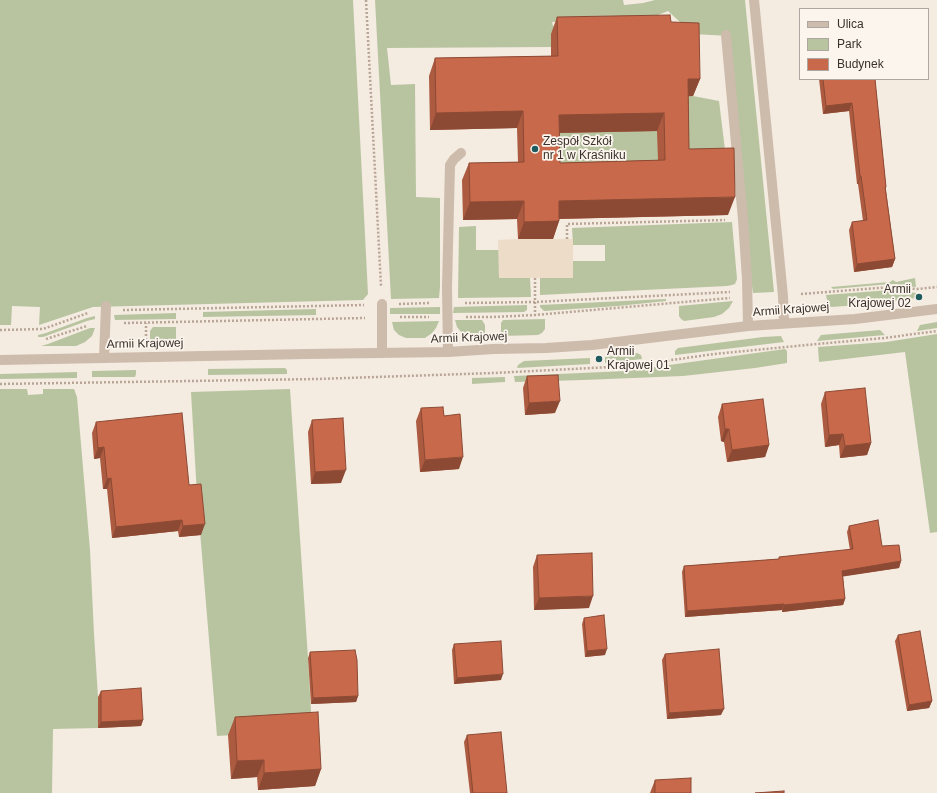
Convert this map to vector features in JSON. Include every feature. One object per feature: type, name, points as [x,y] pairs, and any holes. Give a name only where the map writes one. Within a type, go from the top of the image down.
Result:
[{"type":"street","points":[[754,0],[783,288],[784,323]]},
{"type":"street","points":[[726,35],[743,219],[748,326]]},
{"type":"street","points":[[448,352],[450,165],[454,159],[461,154]]},
{"type":"street","points":[[382,304],[382,353]]},
{"type":"street","points":[[104,358],[106,306]]},
{"type":"street","name":"Armii Krajowej","points":[[0,360],[448,352],[546,348],[592,345],[748,326],[856,318],[937,309]]},
{"type":"path","points":[[366,0],[382,304]]},
{"type":"path","points":[[567,239],[567,224],[725,220]]},
{"type":"path","points":[[535,278],[535,315]]},
{"type":"green space","points":[[0,0],[353,0],[368,294],[363,300],[93,307],[39,325],[40,307],[12,306],[11,325],[0,325]]},
{"type":"green space","points":[[375,0],[623,0],[624,5],[655,0],[745,0],[774,292],[753,293],[730,36],[693,34],[668,11],[658,15],[678,34],[664,32],[551,34],[551,47],[387,48],[391,85],[415,84],[416,197],[440,198],[439,298],[391,299]],"holes":[[[625,18],[624,22],[553,26],[552,22]]]},
{"type":"green space","points":[[693,96],[719,101],[727,166],[554,180],[553,133],[682,130],[682,97]]},
{"type":"green space","points":[[732,222],[737,279],[735,284],[727,286],[540,295],[540,278],[573,278],[573,261],[605,261],[605,245],[573,245],[572,228]]},
{"type":"green space","points":[[476,226],[476,250],[499,250],[499,278],[530,278],[531,297],[458,298],[459,227]]},
{"type":"green space","points":[[915,278],[916,287],[889,284],[833,289],[831,287],[890,282],[893,280],[896,282]]},
{"type":"green space","points":[[890,290],[916,293],[916,298],[873,304],[831,307],[828,304],[826,295]]},
{"type":"green space","points":[[666,299],[666,301],[618,306],[544,311],[540,307],[540,305]]},
{"type":"green space","points":[[733,301],[729,308],[722,314],[714,317],[684,321],[679,316],[679,306]]},
{"type":"green space","points":[[527,305],[527,310],[524,312],[453,313],[454,307]]},
{"type":"green space","points":[[440,307],[440,314],[390,314],[390,308]]},
{"type":"green space","points":[[316,309],[316,315],[203,317],[203,312]]},
{"type":"green space","points":[[176,313],[176,319],[115,320],[114,315]]},
{"type":"green space","points":[[95,316],[95,319],[43,337],[38,337],[38,335]]},
{"type":"green space","points":[[545,319],[545,329],[538,335],[501,336],[501,323],[503,320]]},
{"type":"green space","points":[[455,320],[482,320],[485,325],[485,337],[466,335],[457,327]]},
{"type":"green space","points":[[439,321],[432,333],[425,338],[406,338],[399,335],[394,330],[392,322]]},
{"type":"green space","points":[[937,322],[937,328],[917,331],[920,325]]},
{"type":"green space","points":[[153,327],[176,327],[176,341],[174,344],[150,345],[150,331]]},
{"type":"green space","points":[[90,328],[95,328],[92,336],[85,342],[76,346],[41,346],[48,344]]},
{"type":"green space","points":[[880,330],[885,335],[817,341],[821,335]]},
{"type":"green space","points":[[937,334],[937,532],[930,533],[905,352],[819,362],[818,347],[886,342]]},
{"type":"green space","points":[[781,336],[784,342],[675,355],[675,351],[678,348]]},
{"type":"green space","points":[[785,349],[787,351],[787,363],[683,376],[515,382],[514,376],[626,371]]},
{"type":"green space","points":[[637,353],[641,355],[642,359],[605,363],[605,357]]},
{"type":"green space","points":[[590,358],[590,364],[517,368],[518,365],[524,361]]},
{"type":"green space","points":[[285,368],[287,370],[287,374],[208,375],[208,369]]},
{"type":"green space","points":[[136,370],[135,377],[92,377],[92,371]]},
{"type":"green space","points":[[77,372],[77,378],[0,379],[0,374]]},
{"type":"green space","points":[[505,377],[505,382],[472,384],[472,378]]},
{"type":"green space","points":[[0,389],[27,389],[28,395],[43,394],[43,389],[74,389],[77,397],[90,550],[98,697],[98,728],[53,729],[52,793],[0,793]]},
{"type":"green space","points":[[290,389],[312,730],[217,736],[197,495],[191,392]]},
{"type":"shaded area","points":[[573,239],[573,278],[499,278],[498,240]]},
{"type":"building","name":"Zespół Szkół nr 1 w Kraśniku","points":[[670,15],[671,22],[699,23],[700,79],[688,79],[689,149],[734,148],[735,197],[559,201],[559,221],[524,222],[524,201],[470,202],[469,163],[524,162],[523,111],[436,113],[435,58],[558,56],[557,17]],"holes":[[[664,113],[665,160],[560,163],[559,115]]]},
{"type":"building","points":[[823,80],[875,80],[885,187],[895,259],[857,264],[852,222],[867,220],[860,176],[852,103],[826,106]]},
{"type":"building","points":[[558,375],[560,401],[529,403],[527,376]]},
{"type":"building","points":[[865,388],[871,443],[845,446],[843,434],[829,435],[825,392]]},
{"type":"building","points":[[763,399],[769,445],[732,450],[729,429],[725,429],[722,404]]},
{"type":"building","points":[[443,407],[444,416],[460,414],[463,457],[425,460],[421,408]]},
{"type":"building","points":[[182,413],[189,485],[201,484],[205,524],[183,526],[182,520],[116,527],[111,478],[107,479],[104,447],[98,448],[96,422]]},
{"type":"building","points":[[343,418],[346,470],[315,472],[312,420]]},
{"type":"building","points":[[878,520],[882,546],[899,545],[901,561],[842,571],[845,599],[784,605],[687,611],[684,566],[779,559],[779,557],[853,549],[849,526]]},
{"type":"building","points":[[592,553],[593,596],[539,598],[537,555]]},
{"type":"building","points":[[604,615],[607,649],[587,651],[584,618]]},
{"type":"building","points":[[920,631],[932,701],[909,705],[898,635]]},
{"type":"building","points":[[501,641],[503,674],[457,678],[454,644]]},
{"type":"building","points":[[719,649],[724,709],[669,713],[665,654]]},
{"type":"building","points":[[355,650],[357,660],[358,696],[313,698],[310,652]]},
{"type":"building","points":[[141,688],[143,720],[101,722],[101,691]]},
{"type":"building","points":[[318,712],[321,769],[264,773],[264,760],[237,761],[235,717]]},
{"type":"building","points":[[501,732],[507,793],[473,793],[467,735]]},
{"type":"building","points":[[691,778],[691,793],[655,793],[655,780]]},
{"type":"building","points":[[784,791],[784,793],[755,793]]},
{"type":"place","name":"Zespół Szkół nr 1 w Kraśniku","points":[[535,149]]},
{"type":"place","name":"Armii Krajowej 02","points":[[919,297]]},
{"type":"place","name":"Armii Krajowej 01","points":[[599,359]]}]
